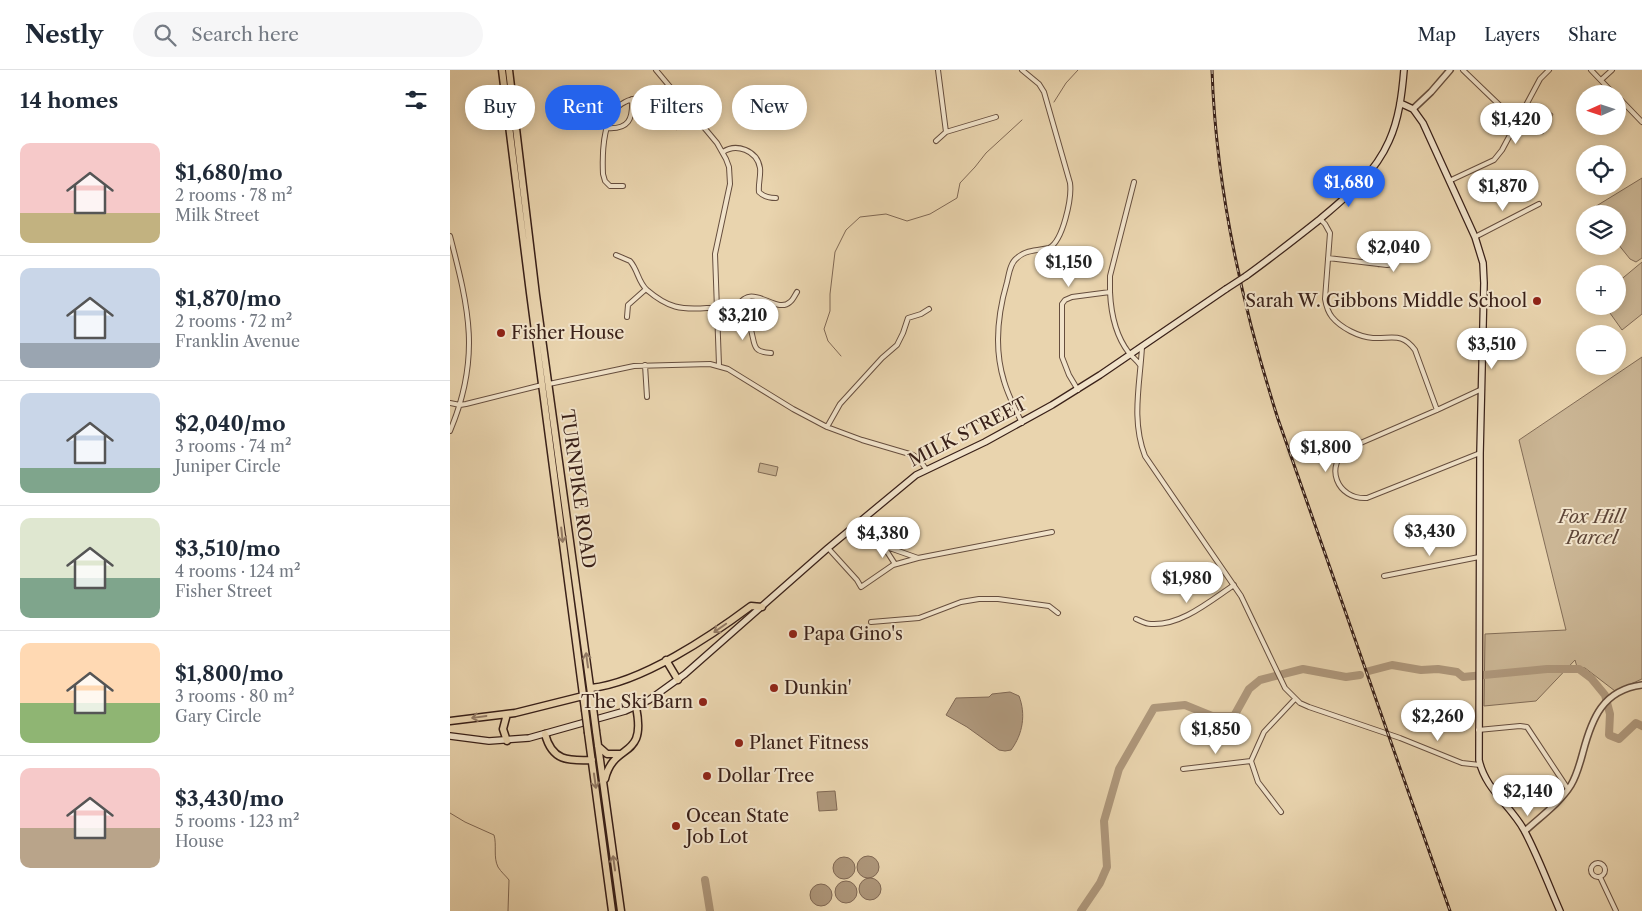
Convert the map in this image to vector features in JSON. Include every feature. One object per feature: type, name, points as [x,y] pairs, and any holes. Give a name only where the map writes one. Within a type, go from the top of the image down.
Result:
[{"type":"highway","name":"TURNPIKE ROAD","points":[[502,70],[591,688],[621,911]]},
{"type":"highway","name":"TURNPIKE ROAD","points":[[509,70],[585,710],[612,911]]},
{"type":"highway","points":[[591,688],[616,683],[644,672],[710,634],[751,606],[762,607]]},
{"type":"highway","points":[[666,660],[678,680]]},
{"type":"highway","points":[[450,721],[507,714],[584,696]]},
{"type":"highway","points":[[604,785],[609,767],[621,754],[629,749],[638,734],[639,723],[636,706]]},
{"type":"highway","points":[[507,714],[503,728],[507,741]]},
{"type":"highway","points":[[545,734],[551,748],[562,758],[575,761],[592,760]]},
{"type":"highway","points":[[598,746],[608,754],[621,754]]},
{"type":"main road","name":"MILK STREET","points":[[450,736],[507,741],[545,734],[625,711],[656,696],[678,680],[908,480],[926,469],[976,447],[1022,423],[1078,390],[1246,276],[1320,219],[1356,188],[1375,166],[1385,150],[1400,103],[1404,70]]},
{"type":"main road","points":[[1400,103],[1410,106],[1422,123],[1450,181],[1481,254],[1483,273],[1478,730],[1480,765],[1487,781],[1525,831],[1560,911]]},
{"type":"street","points":[[656,70],[668,85]]},
{"type":"street","points":[[938,70],[946,132]]},
{"type":"street","points":[[1022,70],[1040,84],[1044,92],[1070,183],[1071,193],[1058,239],[1049,248],[1023,254],[1015,258],[1000,305],[999,324],[1002,372],[1007,390],[1022,423]]},
{"type":"street","points":[[1413,109],[1450,70]]},
{"type":"street","points":[[1463,70],[1517,122]]},
{"type":"street","points":[[1450,181],[1494,160],[1502,150],[1540,79],[1549,70]]},
{"type":"street","points":[[1591,70],[1606,85]]},
{"type":"street","points":[[1601,80],[1612,70]]},
{"type":"street","points":[[1626,105],[1641,120]]},
{"type":"street","points":[[621,127],[631,116]]},
{"type":"street","points":[[936,141],[946,132],[996,117]]},
{"type":"street","points":[[606,130],[603,167],[605,181],[610,186],[623,186]]},
{"type":"street","points":[[706,130],[723,152],[729,167],[730,184],[715,254],[719,365]]},
{"type":"street","points":[[723,152],[728,149],[740,148],[755,156],[760,168],[759,192],[767,198],[776,198]]},
{"type":"street","points":[[1134,182],[1110,276],[1110,292],[1112,320],[1118,335],[1130,355],[1136,359],[1140,366]]},
{"type":"street","points":[[1475,237],[1539,204]]},
{"type":"street","points":[[1320,219],[1326,224],[1330,232],[1325,299],[1331,317],[1346,328],[1364,336],[1373,338],[1402,338],[1410,342],[1415,350],[1437,410]]},
{"type":"street","points":[[450,236],[464,291],[469,331],[468,367],[460,405],[450,431]]},
{"type":"street","points":[[1328,258],[1378,264],[1392,264],[1395,259],[1394,254],[1390,251],[1384,252],[1378,264]]},
{"type":"street","points":[[616,255],[630,261],[641,284],[664,303],[678,309],[717,308],[730,309],[735,312],[748,324],[755,347],[761,352],[771,353]]},
{"type":"street","points":[[627,317],[628,305],[646,289]]},
{"type":"street","points":[[735,312],[741,301],[750,297],[760,297],[783,305],[790,303],[797,292]]},
{"type":"street","points":[[1078,390],[1062,357],[1062,304],[1065,300],[1072,297],[1110,292]]},
{"type":"street","points":[[827,427],[840,404],[897,345],[908,318],[929,309]]},
{"type":"street","points":[[1142,347],[1137,418],[1139,437],[1145,456],[1234,585],[1285,688],[1296,699],[1309,707],[1400,738],[1462,763],[1480,765]]},
{"type":"street","points":[[645,365],[647,398]]},
{"type":"street","points":[[450,403],[460,405],[625,367],[645,365],[719,365],[796,411],[827,427],[862,440],[913,455],[918,458],[926,469]]},
{"type":"street","points":[[1480,453],[1369,497],[1353,496],[1346,493],[1336,476],[1336,466],[1340,456],[1346,450],[1482,389]]},
{"type":"street","points":[[862,519],[884,546],[895,564]]},
{"type":"street","points":[[828,548],[857,580],[861,588],[886,568],[895,564],[1052,532]]},
{"type":"street","points":[[884,546],[918,558]]},
{"type":"street","points":[[1384,576],[1479,557]]},
{"type":"street","points":[[1136,619],[1151,624],[1171,621],[1196,610],[1234,585]]},
{"type":"street","points":[[871,622],[919,618],[961,602],[979,599],[998,599],[1049,606],[1058,613]]},
{"type":"street","points":[[1525,831],[1568,789],[1578,770],[1588,732],[1596,714],[1604,704],[1614,695],[1626,689],[1642,686]]},
{"type":"street","points":[[1281,812],[1258,782],[1251,761],[1264,732],[1296,699]]},
{"type":"street","points":[[1478,730],[1527,727],[1531,730],[1568,789]]},
{"type":"street","points":[[1183,769],[1251,761]]},
{"type":"street","points":[[1600,877],[1616,911]]},
{"type":"green space","points":[[1537,104],[1553,114],[1543,134],[1526,125]]},
{"type":"green space","points":[[1642,178],[1642,258],[1636,262],[1626,254],[1626,205],[1598,205],[1614,195],[1626,195],[1626,188]]},
{"type":"green space","points":[[1642,262],[1642,314],[1626,327],[1626,325],[1618,325],[1611,315],[1626,315],[1626,275]]},
{"type":"green space","name":"Fox Hill Parcel","points":[[1642,357],[1642,679],[1615,691],[1585,668],[1577,667],[1575,660],[1536,701],[1484,706],[1485,634],[1566,630],[1519,440],[1615,375],[1626,375],[1626,368]]},
{"type":"green space","points":[[760,463],[778,467],[776,476],[758,472]]},
{"type":"shaded area","points":[[1010,692],[1019,696],[1023,717],[1021,731],[1011,750],[999,750],[967,727],[946,715],[956,698],[989,697],[992,694]]},
{"type":"shaded area","points":[[835,791],[837,810],[819,811],[817,792]]},
{"type":"shaded area","points":[[868,856],[876,859],[879,867],[876,875],[868,878],[860,875],[857,867],[860,859]]},
{"type":"shaded area","points":[[844,857],[852,860],[855,868],[852,876],[844,879],[836,876],[833,868],[836,860]]},
{"type":"shaded area","points":[[870,878],[878,881],[881,889],[878,897],[870,900],[862,897],[859,889],[862,881]]},
{"type":"shaded area","points":[[846,881],[854,884],[857,892],[854,900],[846,903],[838,900],[835,892],[838,884]]},
{"type":"shaded area","points":[[821,884],[829,887],[832,895],[829,903],[821,906],[813,903],[810,895],[813,887]]},
{"type":"waterway","points":[[1054,102],[1066,83],[1078,70]]},
{"type":"waterway","points":[[841,356],[828,341],[824,329],[830,311],[835,252],[846,230],[860,217],[886,214],[907,221],[930,214],[957,198],[960,183],[986,153],[1022,120]]},
{"type":"waterway","points":[[1369,671],[1392,665],[1421,670],[1438,669],[1457,672],[1463,677],[1547,669],[1579,669],[1591,678],[1605,695],[1610,714],[1609,735],[1619,739],[1636,723],[1642,726]]},
{"type":"waterway","points":[[1081,911],[1100,883],[1107,867],[1104,821],[1119,769],[1154,708],[1185,705],[1212,716],[1234,716],[1249,689],[1260,680],[1303,669],[1346,677],[1360,675]]},
{"type":"waterway","points":[[450,813],[494,835],[497,863],[499,869],[509,880],[508,911]]},
{"type":"waterway","points":[[705,880],[710,911]]},
{"type":"railway","points":[[1212,70],[1219,159],[1225,203],[1242,291],[1253,334],[1278,419],[1450,911]]},
{"type":"place","name":"Sarah W. Gibbons Middle School","points":[[1537,301]]},
{"type":"place","name":"Fisher House","points":[[501,333]]},
{"type":"place","name":"Papa Gino's","points":[[793,634]]},
{"type":"place","name":"Dunkin'","points":[[774,688]]},
{"type":"place","name":"The Ski Barn","points":[[703,702]]},
{"type":"place","name":"Planet Fitness","points":[[739,743]]},
{"type":"place","name":"Dollar Tree","points":[[707,776]]},
{"type":"place","name":"Ocean State Job Lot","points":[[676,826]]}]
